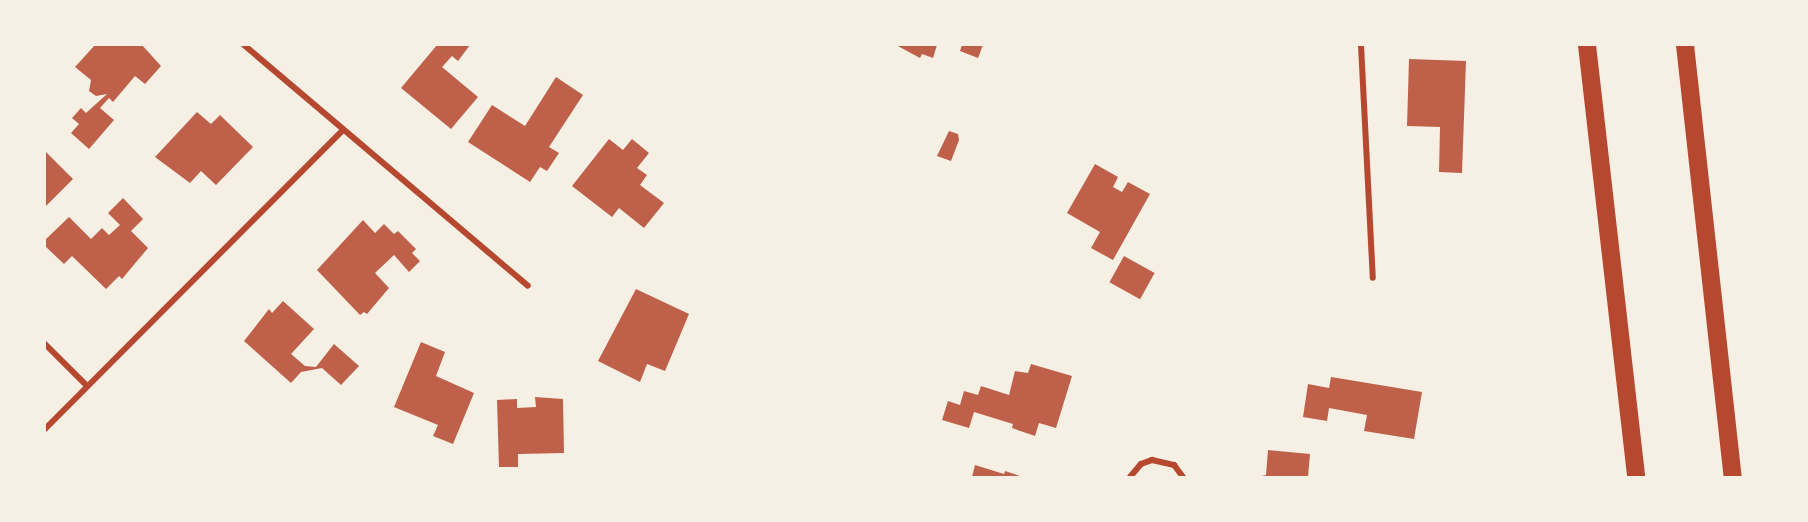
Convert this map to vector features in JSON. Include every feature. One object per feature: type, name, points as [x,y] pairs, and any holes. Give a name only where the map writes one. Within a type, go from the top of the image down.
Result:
[{"type":"highway","points":[[1587,45],[1636,477]]},
{"type":"highway","points":[[1685,45],[1733,477]]},
{"type":"street","points":[[244,45],[528,286]]},
{"type":"street","points":[[1361,45],[1374,278]]},
{"type":"street","points":[[45,429],[343,130]]},
{"type":"street","points":[[45,344],[87,386]]},
{"type":"street","points":[[1130,477],[1141,464],[1152,460],[1174,465],[1183,477]]},
{"type":"building","points":[[95,45],[142,45],[161,66],[145,84],[135,76],[113,102],[109,98],[100,108],[114,120],[89,149],[71,133],[79,124],[72,118],[81,108],[86,113],[107,94],[96,96],[89,91],[91,80],[75,67]]},
{"type":"building","points":[[437,45],[470,45],[458,61],[452,56],[442,67],[478,97],[451,129],[401,88]]},
{"type":"building","points":[[896,45],[937,45],[933,58],[922,54],[920,58]]},
{"type":"building","points":[[962,45],[983,45],[978,58],[960,51]]},
{"type":"building","points":[[1409,59],[1466,61],[1462,173],[1439,172],[1440,127],[1407,126]]},
{"type":"building","points":[[556,77],[583,95],[549,147],[559,153],[547,171],[540,167],[530,182],[468,142],[492,105],[525,126]]},
{"type":"building","points":[[197,112],[211,124],[220,115],[253,147],[216,185],[201,171],[190,183],[155,157]]},
{"type":"building","points":[[949,131],[958,134],[959,140],[951,161],[937,156]]},
{"type":"building","points":[[609,139],[623,150],[632,139],[649,153],[637,168],[647,175],[640,185],[664,203],[644,228],[619,208],[612,217],[572,186]]},
{"type":"building","points":[[45,151],[73,179],[45,207]]},
{"type":"building","points":[[1095,164],[1118,177],[1113,187],[1122,192],[1128,182],[1150,194],[1113,260],[1091,248],[1100,232],[1067,213]]},
{"type":"building","points":[[123,198],[143,219],[131,231],[148,248],[122,279],[119,276],[106,289],[72,256],[64,264],[45,246],[45,240],[69,217],[91,239],[102,228],[109,235],[120,225],[108,213]]},
{"type":"building","points":[[363,220],[375,233],[384,224],[394,234],[398,231],[416,249],[412,253],[420,261],[409,272],[394,255],[375,273],[389,288],[367,314],[364,312],[360,315],[317,270]]},
{"type":"building","points":[[1124,256],[1155,273],[1140,299],[1109,282]]},
{"type":"building","points":[[636,289],[689,314],[665,371],[647,364],[640,382],[598,361]]},
{"type":"building","points":[[283,301],[314,329],[291,354],[305,366],[316,367],[334,344],[359,366],[341,385],[322,368],[301,372],[291,383],[244,341],[269,309],[272,313]]},
{"type":"building","points":[[421,342],[445,352],[436,376],[474,393],[453,444],[433,436],[438,425],[394,407]]},
{"type":"building","points":[[1031,364],[1072,376],[1056,428],[1039,423],[1035,436],[1012,428],[1013,424],[974,412],[969,428],[942,420],[948,401],[960,405],[964,391],[978,395],[981,386],[1009,395],[1015,371],[1028,373]]},
{"type":"building","points":[[1331,377],[1422,392],[1414,439],[1364,431],[1367,415],[1329,408],[1327,421],[1303,417],[1308,384],[1329,388]]},
{"type":"building","points":[[535,397],[563,399],[564,453],[518,454],[518,467],[499,467],[497,400],[517,399],[517,408],[536,407]]},
{"type":"building","points":[[1268,450],[1310,454],[1308,477],[1257,477],[1266,475]]},
{"type":"building","points":[[975,465],[1004,474],[1005,471],[1023,477],[972,477]]}]
